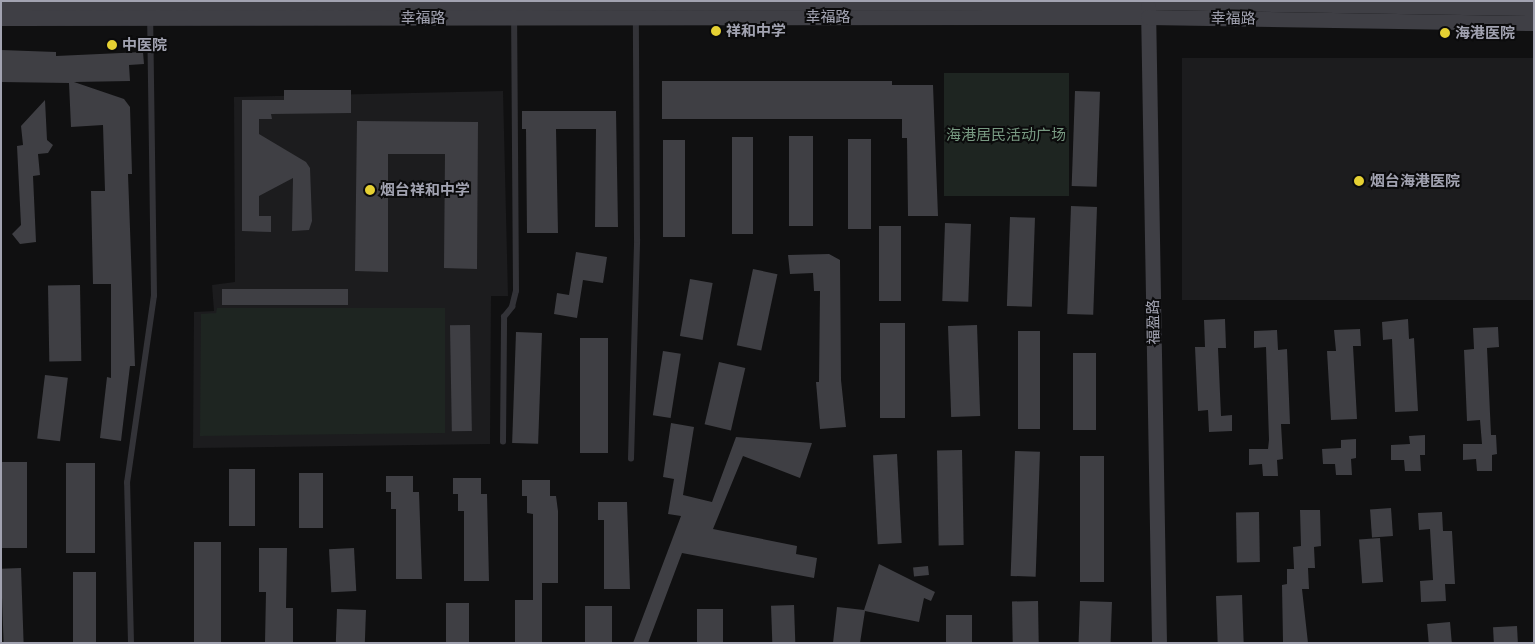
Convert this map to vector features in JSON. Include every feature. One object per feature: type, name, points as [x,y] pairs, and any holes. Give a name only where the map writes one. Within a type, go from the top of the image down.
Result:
[{"type":"main road","name":"幸福路","points":[[1,4],[946,2],[1148,7],[1534,23]]},
{"type":"main road","name":"幸福路","points":[[1,18],[636,17],[1148,7],[1534,8]]},
{"type":"main road","name":"福盈路","points":[[1148,7],[1159,643]]},
{"type":"lane","points":[[632,459],[637,240],[636,17]]},
{"type":"lane","points":[[131,643],[127,482],[154,296],[150,18]]},
{"type":"lane","points":[[503,442],[504,318],[512,307],[516,291],[514,18]]},
{"type":"shaded area","name":"烟台海港医院","points":[[1182,58],[1534,58],[1534,300],[1182,300]]},
{"type":"shaded area","name":"烟台祥和中学","points":[[503,91],[508,296],[491,296],[490,444],[193,448],[194,312],[214,311],[212,285],[235,282],[234,97]]},
{"type":"green space","name":"海港居民活动广场","points":[[944,73],[1069,73],[1069,196],[944,196]]},
{"type":"green space","points":[[217,308],[445,308],[445,433],[200,436],[201,314],[216,313]]},
{"type":"building","points":[[1,50],[56,52],[56,56],[143,52],[144,64],[129,65],[130,81],[74,82],[124,99],[130,107],[132,174],[128,174],[135,366],[130,366],[121,441],[100,438],[107,377],[111,378],[111,284],[93,284],[91,191],[105,191],[103,125],[71,127],[69,83],[1,82]]},
{"type":"building","points":[[662,81],[892,81],[892,85],[933,85],[938,216],[908,216],[907,138],[902,138],[902,119],[662,119]]},
{"type":"building","points":[[284,90],[351,90],[351,113],[271,114],[272,119],[259,119],[259,134],[306,162],[310,168],[312,221],[309,230],[292,231],[293,178],[259,196],[259,216],[271,216],[271,232],[242,231],[242,100],[284,100]]},
{"type":"building","points":[[1075,91],[1100,92],[1097,187],[1072,186]]},
{"type":"building","points":[[45,100],[47,140],[53,145],[48,153],[38,154],[40,175],[33,176],[36,242],[20,244],[12,234],[21,225],[17,146],[23,145],[21,126]]},
{"type":"building","points":[[522,111],[616,111],[618,227],[595,227],[596,129],[556,129],[558,233],[527,233],[526,129],[522,129]]},
{"type":"building","points":[[357,121],[478,122],[477,269],[444,268],[445,154],[388,154],[388,272],[355,271]]},
{"type":"building","points":[[789,136],[813,136],[813,226],[789,226]]},
{"type":"building","points":[[732,137],[753,137],[753,234],[732,234]]},
{"type":"building","points":[[848,139],[871,139],[871,229],[848,229]]},
{"type":"building","points":[[663,140],[685,140],[685,237],[663,237]]},
{"type":"building","points":[[1071,206],[1097,207],[1093,315],[1067,314]]},
{"type":"building","points":[[1010,217],[1035,218],[1032,307],[1007,306]]},
{"type":"building","points":[[945,223],[971,224],[968,302],[942,301]]},
{"type":"building","points":[[879,226],[901,226],[901,301],[879,301]]},
{"type":"building","points":[[576,252],[607,257],[603,283],[583,280],[577,318],[554,314],[557,293],[569,295]]},
{"type":"building","points":[[829,254],[840,260],[841,380],[846,427],[820,429],[816,382],[819,382],[820,291],[814,291],[813,273],[790,274],[788,255]]},
{"type":"building","points":[[753,269],[777,274],[761,350],[737,345]]},
{"type":"building","points":[[690,279],[713,283],[703,340],[680,336]]},
{"type":"building","points":[[80,285],[81,361],[49,362],[48,286]]},
{"type":"building","points":[[222,289],[348,289],[348,305],[222,305]]},
{"type":"building","points":[[1225,319],[1226,348],[1218,348],[1221,416],[1232,415],[1232,431],[1209,432],[1208,410],[1198,411],[1195,347],[1205,347],[1204,320]]},
{"type":"building","points":[[1408,319],[1409,339],[1414,338],[1418,411],[1395,412],[1392,339],[1383,340],[1382,322]]},
{"type":"building","points":[[880,323],[905,323],[905,418],[880,418]]},
{"type":"building","points":[[450,325],[470,325],[472,431],[452,431]]},
{"type":"building","points":[[977,325],[980,416],[951,417],[948,326]]},
{"type":"building","points":[[1498,327],[1499,347],[1487,348],[1491,435],[1496,435],[1497,454],[1492,455],[1492,471],[1477,471],[1476,459],[1463,460],[1463,444],[1482,444],[1480,420],[1467,421],[1464,350],[1474,349],[1473,328]]},
{"type":"building","points":[[1360,329],[1361,346],[1353,346],[1357,419],[1331,420],[1327,351],[1336,351],[1334,330]]},
{"type":"building","points":[[1277,330],[1278,350],[1287,349],[1290,424],[1281,424],[1283,459],[1277,460],[1278,476],[1263,476],[1262,464],[1249,465],[1249,449],[1268,449],[1269,440],[1266,347],[1254,348],[1254,331]]},
{"type":"building","points":[[1018,331],[1040,331],[1040,429],[1018,429]]},
{"type":"building","points":[[516,332],[542,333],[538,444],[512,443]]},
{"type":"building","points":[[580,338],[608,338],[608,453],[580,453]]},
{"type":"building","points":[[663,351],[681,354],[671,418],[653,415]]},
{"type":"building","points":[[1073,353],[1096,353],[1096,430],[1073,430]]},
{"type":"building","points":[[719,362],[745,368],[731,430],[705,424]]},
{"type":"building","points":[[45,375],[68,378],[60,441],[37,439]]},
{"type":"building","points":[[671,423],[694,427],[683,495],[712,502],[736,437],[812,443],[800,478],[743,456],[713,529],[797,546],[796,554],[817,558],[814,578],[682,553],[648,643],[633,643],[681,516],[668,514],[674,479],[663,477]]},
{"type":"building","points":[[1425,435],[1425,455],[1420,455],[1421,471],[1405,471],[1404,460],[1391,460],[1391,445],[1410,444],[1409,436]]},
{"type":"building","points":[[1356,439],[1356,458],[1351,459],[1352,475],[1336,475],[1335,464],[1323,464],[1322,449],[1341,448],[1341,440]]},
{"type":"building","points":[[937,450],[962,450],[964,545],[939,545]]},
{"type":"building","points":[[1015,451],[1040,452],[1036,577],[1011,576]]},
{"type":"building","points":[[897,454],[902,543],[878,544],[873,455]]},
{"type":"building","points":[[1080,456],[1104,456],[1104,582],[1080,582]]},
{"type":"building","points":[[2,462],[27,462],[27,548],[2,548]]},
{"type":"building","points":[[66,463],[95,463],[95,553],[66,553]]},
{"type":"building","points":[[229,469],[255,469],[255,526],[229,526]]},
{"type":"building","points":[[299,473],[323,473],[323,528],[299,528]]},
{"type":"building","points":[[386,476],[413,476],[413,492],[419,492],[422,579],[396,579],[396,509],[391,509],[391,492],[386,492]]},
{"type":"building","points":[[453,478],[481,478],[481,494],[487,494],[489,581],[464,581],[464,511],[458,511],[458,494],[453,494]]},
{"type":"building","points":[[522,480],[550,480],[550,496],[556,496],[558,511],[558,583],[542,583],[542,643],[515,643],[515,600],[533,600],[533,514],[527,513],[527,496],[522,496]]},
{"type":"building","points":[[598,502],[627,502],[630,589],[604,589],[604,520],[598,520]]},
{"type":"building","points":[[1391,508],[1393,536],[1372,537],[1370,509]]},
{"type":"building","points":[[1300,510],[1320,510],[1321,546],[1314,547],[1315,568],[1308,568],[1309,589],[1302,589],[1308,643],[1290,643],[1283,642],[1282,585],[1287,584],[1287,569],[1294,569],[1293,547],[1301,546]]},
{"type":"building","points":[[1236,512],[1259,512],[1260,562],[1237,562]]},
{"type":"building","points":[[1442,512],[1443,531],[1452,531],[1455,584],[1445,584],[1446,601],[1421,602],[1420,581],[1433,580],[1430,529],[1419,530],[1418,513]]},
{"type":"building","points":[[1380,538],[1383,582],[1362,583],[1359,539]]},
{"type":"building","points":[[194,542],[221,542],[221,643],[194,643]]},
{"type":"building","points":[[259,548],[287,548],[286,608],[293,608],[293,643],[265,643],[266,592],[259,592]]},
{"type":"building","points":[[354,548],[356,591],[331,592],[329,549]]},
{"type":"building","points":[[879,564],[935,592],[931,601],[924,598],[919,622],[865,611],[860,643],[833,643],[837,607],[864,610]]},
{"type":"building","points":[[928,566],[929,575],[914,577],[913,568]]},
{"type":"building","points":[[21,568],[24,643],[4,643],[1,569]]},
{"type":"building","points":[[73,572],[96,572],[96,643],[73,643]]},
{"type":"building","points":[[1242,595],[1244,643],[1218,643],[1216,596]]},
{"type":"building","points":[[1012,601],[1038,601],[1039,643],[1013,643]]},
{"type":"building","points":[[1080,601],[1112,602],[1111,643],[1079,643]]},
{"type":"building","points":[[446,603],[469,603],[469,643],[446,643]]},
{"type":"building","points":[[794,605],[795,643],[772,643],[771,606]]},
{"type":"building","points":[[585,606],[612,606],[612,643],[585,643]]},
{"type":"building","points":[[337,609],[366,610],[365,643],[336,643]]},
{"type":"building","points":[[697,609],[723,609],[723,643],[697,643]]},
{"type":"building","points":[[946,615],[972,615],[972,643],[946,643]]},
{"type":"building","points":[[1450,622],[1452,643],[1429,643],[1427,624]]},
{"type":"building","points":[[1517,626],[1518,643],[1494,643],[1493,627]]},
{"type":"place","name":"祥和中学","points":[[716,31]]},
{"type":"place","name":"海港医院","points":[[1445,33]]},
{"type":"place","name":"中医院","points":[[112,45]]},
{"type":"place","name":"烟台海港医院","points":[[1359,181]]},
{"type":"place","name":"烟台祥和中学","points":[[370,190]]}]
